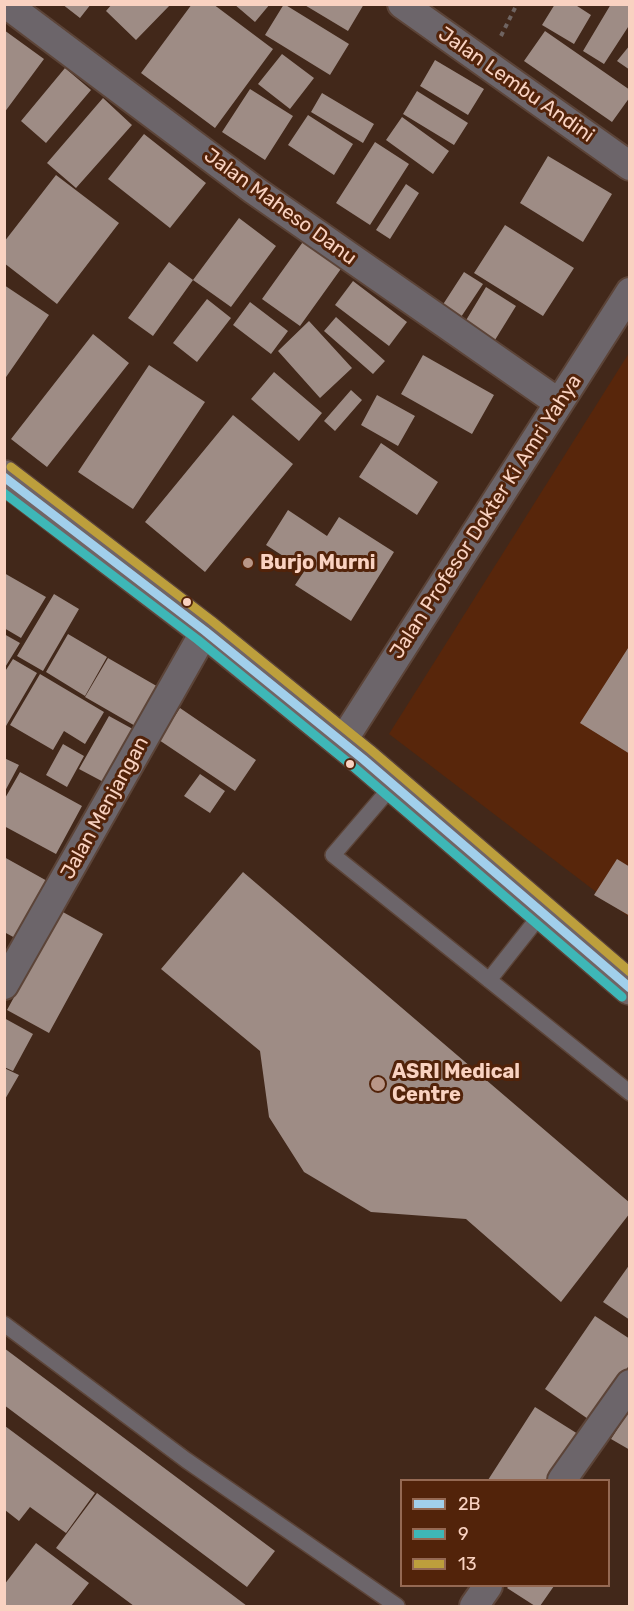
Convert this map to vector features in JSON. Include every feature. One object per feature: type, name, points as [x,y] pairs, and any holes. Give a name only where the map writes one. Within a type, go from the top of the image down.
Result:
[{"type":"main road","points":[[4,477],[205,631],[342,742],[630,988]]},
{"type":"street","name":"Jalan Maheso Danu","points":[[6,4],[254,190],[559,403]]},
{"type":"street","name":"Jalan Lembu Andini","points":[[402,4],[630,166]]},
{"type":"street","name":"Jalan Profesor Dokter Ki Amri Yahya","points":[[342,742],[630,292]]},
{"type":"street","name":"Jalan Menjangan","points":[[4,985],[205,631]]},
{"type":"street","points":[[563,1479],[630,1384]]},
{"type":"street","points":[[474,1606],[487,1587]]},
{"type":"lane","points":[[393,784],[333,855],[630,1093]]},
{"type":"lane","points":[[489,980],[542,913]]},
{"type":"lane","points":[[4,1324],[186,1460],[397,1606]]},
{"type":"shaded area","points":[[629,353],[629,917],[389,734]]},
{"type":"building","points":[[62,4],[91,4],[80,18]]},
{"type":"building","points":[[112,4],[171,4],[136,40],[106,11]]},
{"type":"building","points":[[192,4],[213,4],[273,49],[215,128],[141,73]]},
{"type":"building","points":[[234,4],[270,4],[255,22]]},
{"type":"building","points":[[284,4],[349,44],[330,75],[265,35]]},
{"type":"building","points":[[303,4],[364,4],[348,31]]},
{"type":"building","points":[[555,4],[574,4],[591,15],[574,44],[542,25]]},
{"type":"building","points":[[611,4],[630,4],[630,24],[604,64],[583,51]]},
{"type":"building","points":[[4,30],[44,59],[4,113]]},
{"type":"building","points":[[545,31],[630,90],[630,97],[612,122],[524,61]]},
{"type":"building","points":[[630,45],[630,70],[617,61]]},
{"type":"building","points":[[282,54],[314,78],[290,109],[258,84]]},
{"type":"building","points":[[435,60],[484,89],[468,115],[420,86]]},
{"type":"building","points":[[65,68],[91,90],[46,143],[21,121]]},
{"type":"building","points":[[250,89],[293,116],[265,160],[222,132]]},
{"type":"building","points":[[417,91],[468,123],[454,145],[403,114]]},
{"type":"building","points":[[322,93],[374,124],[363,143],[311,112]]},
{"type":"building","points":[[103,98],[132,125],[76,188],[47,163]]},
{"type":"building","points":[[308,115],[353,144],[334,175],[288,145]]},
{"type":"building","points":[[402,117],[449,151],[433,174],[386,140]]},
{"type":"building","points":[[144,134],[206,183],[170,228],[108,179]]},
{"type":"building","points":[[375,142],[409,164],[370,225],[336,203]]},
{"type":"building","points":[[548,156],[612,194],[583,242],[520,203]]},
{"type":"building","points":[[56,175],[119,223],[57,304],[4,263],[4,242]]},
{"type":"building","points":[[406,184],[419,193],[390,239],[376,230]]},
{"type":"building","points":[[239,218],[276,246],[231,307],[193,280]]},
{"type":"building","points":[[505,225],[574,268],[543,316],[474,273]]},
{"type":"building","points":[[305,239],[343,266],[300,326],[262,299]]},
{"type":"building","points":[[169,262],[193,280],[153,336],[128,318]]},
{"type":"building","points":[[464,272],[483,284],[461,317],[442,306]]},
{"type":"building","points":[[353,281],[407,322],[389,346],[335,305]]},
{"type":"building","points":[[4,285],[49,315],[4,380]]},
{"type":"building","points":[[486,287],[516,306],[495,340],[465,322]]},
{"type":"building","points":[[207,299],[231,318],[197,362],[173,343]]},
{"type":"building","points":[[250,302],[288,331],[271,354],[233,325]]},
{"type":"building","points":[[336,317],[385,361],[373,374],[324,331]]},
{"type":"building","points":[[309,321],[352,368],[320,398],[278,351]]},
{"type":"building","points":[[93,334],[129,363],[47,467],[11,439]]},
{"type":"building","points":[[423,355],[494,395],[472,434],[401,394]]},
{"type":"building","points":[[149,365],[205,402],[133,509],[78,472]]},
{"type":"building","points":[[274,372],[322,413],[299,441],[251,399]]},
{"type":"building","points":[[351,390],[362,400],[335,431],[324,421]]},
{"type":"building","points":[[377,395],[415,416],[398,446],[361,425]]},
{"type":"building","points":[[233,415],[293,464],[205,572],[145,522]]},
{"type":"building","points":[[381,443],[438,482],[417,515],[359,477]]},
{"type":"building","points":[[288,510],[327,536],[339,517],[394,552],[351,621],[295,585],[305,570],[266,545]]},
{"type":"building","points":[[4,573],[46,597],[21,638],[4,628]]},
{"type":"building","points":[[54,594],[79,609],[43,671],[17,656]]},
{"type":"building","points":[[4,634],[20,643],[4,669]]},
{"type":"building","points":[[68,634],[107,657],[85,696],[46,672]]},
{"type":"building","points":[[630,645],[630,754],[580,723]]},
{"type":"building","points":[[108,658],[167,692],[144,731],[85,697]]},
{"type":"building","points":[[13,659],[37,673],[6,726],[4,724],[4,673]]},
{"type":"building","points":[[40,674],[104,712],[85,744],[64,731],[53,750],[10,725]]},
{"type":"building","points":[[180,708],[256,760],[235,791],[159,740]]},
{"type":"building","points":[[109,716],[140,733],[111,786],[79,769]]},
{"type":"building","points":[[63,744],[84,756],[67,787],[46,775]]},
{"type":"building","points":[[4,758],[19,765],[4,793]]},
{"type":"building","points":[[20,772],[82,806],[56,854],[4,826],[4,800]]},
{"type":"building","points":[[200,774],[225,791],[210,813],[184,796]]},
{"type":"building","points":[[4,857],[49,882],[17,939],[4,932]]},
{"type":"building","points":[[617,859],[630,867],[630,916],[594,895]]},
{"type":"building","name":"ASRI Medical Centre","points":[[243,872],[630,1203],[630,1213],[561,1302],[466,1219],[371,1212],[304,1172],[269,1117],[260,1051],[161,969]]},
{"type":"building","points":[[61,911],[103,934],[49,1033],[7,1010]]},
{"type":"building","points":[[4,1018],[33,1034],[13,1071],[4,1067]]},
{"type":"building","points":[[4,1068],[19,1075],[4,1101]]},
{"type":"building","points":[[630,1264],[630,1320],[603,1302]]},
{"type":"building","points":[[595,1316],[630,1339],[630,1364],[591,1421],[545,1389]]},
{"type":"building","points":[[4,1348],[275,1551],[247,1587],[4,1405]]},
{"type":"building","points":[[535,1407],[578,1434],[549,1479],[489,1479]]},
{"type":"building","points":[[630,1409],[630,1450],[611,1439]]},
{"type":"building","points":[[5,1426],[95,1493],[66,1533],[30,1507],[19,1521],[5,1510]]},
{"type":"building","points":[[97,1493],[247,1606],[134,1606],[56,1548]]},
{"type":"building","points":[[36,1543],[89,1583],[71,1606],[4,1606],[4,1585]]},
{"type":"building","points":[[553,1587],[540,1606],[535,1606],[507,1588]]},
{"type":"transit line","name":"13","points":[[11,467],[212,621],[371,750],[630,972]]},
{"type":"transit line","name":"2B","points":[[4,477],[205,631],[363,759],[630,988]]},
{"type":"transit line","name":"9","points":[[4,493],[198,640],[355,768],[622,997]]},
{"type":"place","name":"Burjo Murni","points":[[248,563]]},
{"type":"place","name":"ASRI Medical Centre","points":[[378,1084]]}]
